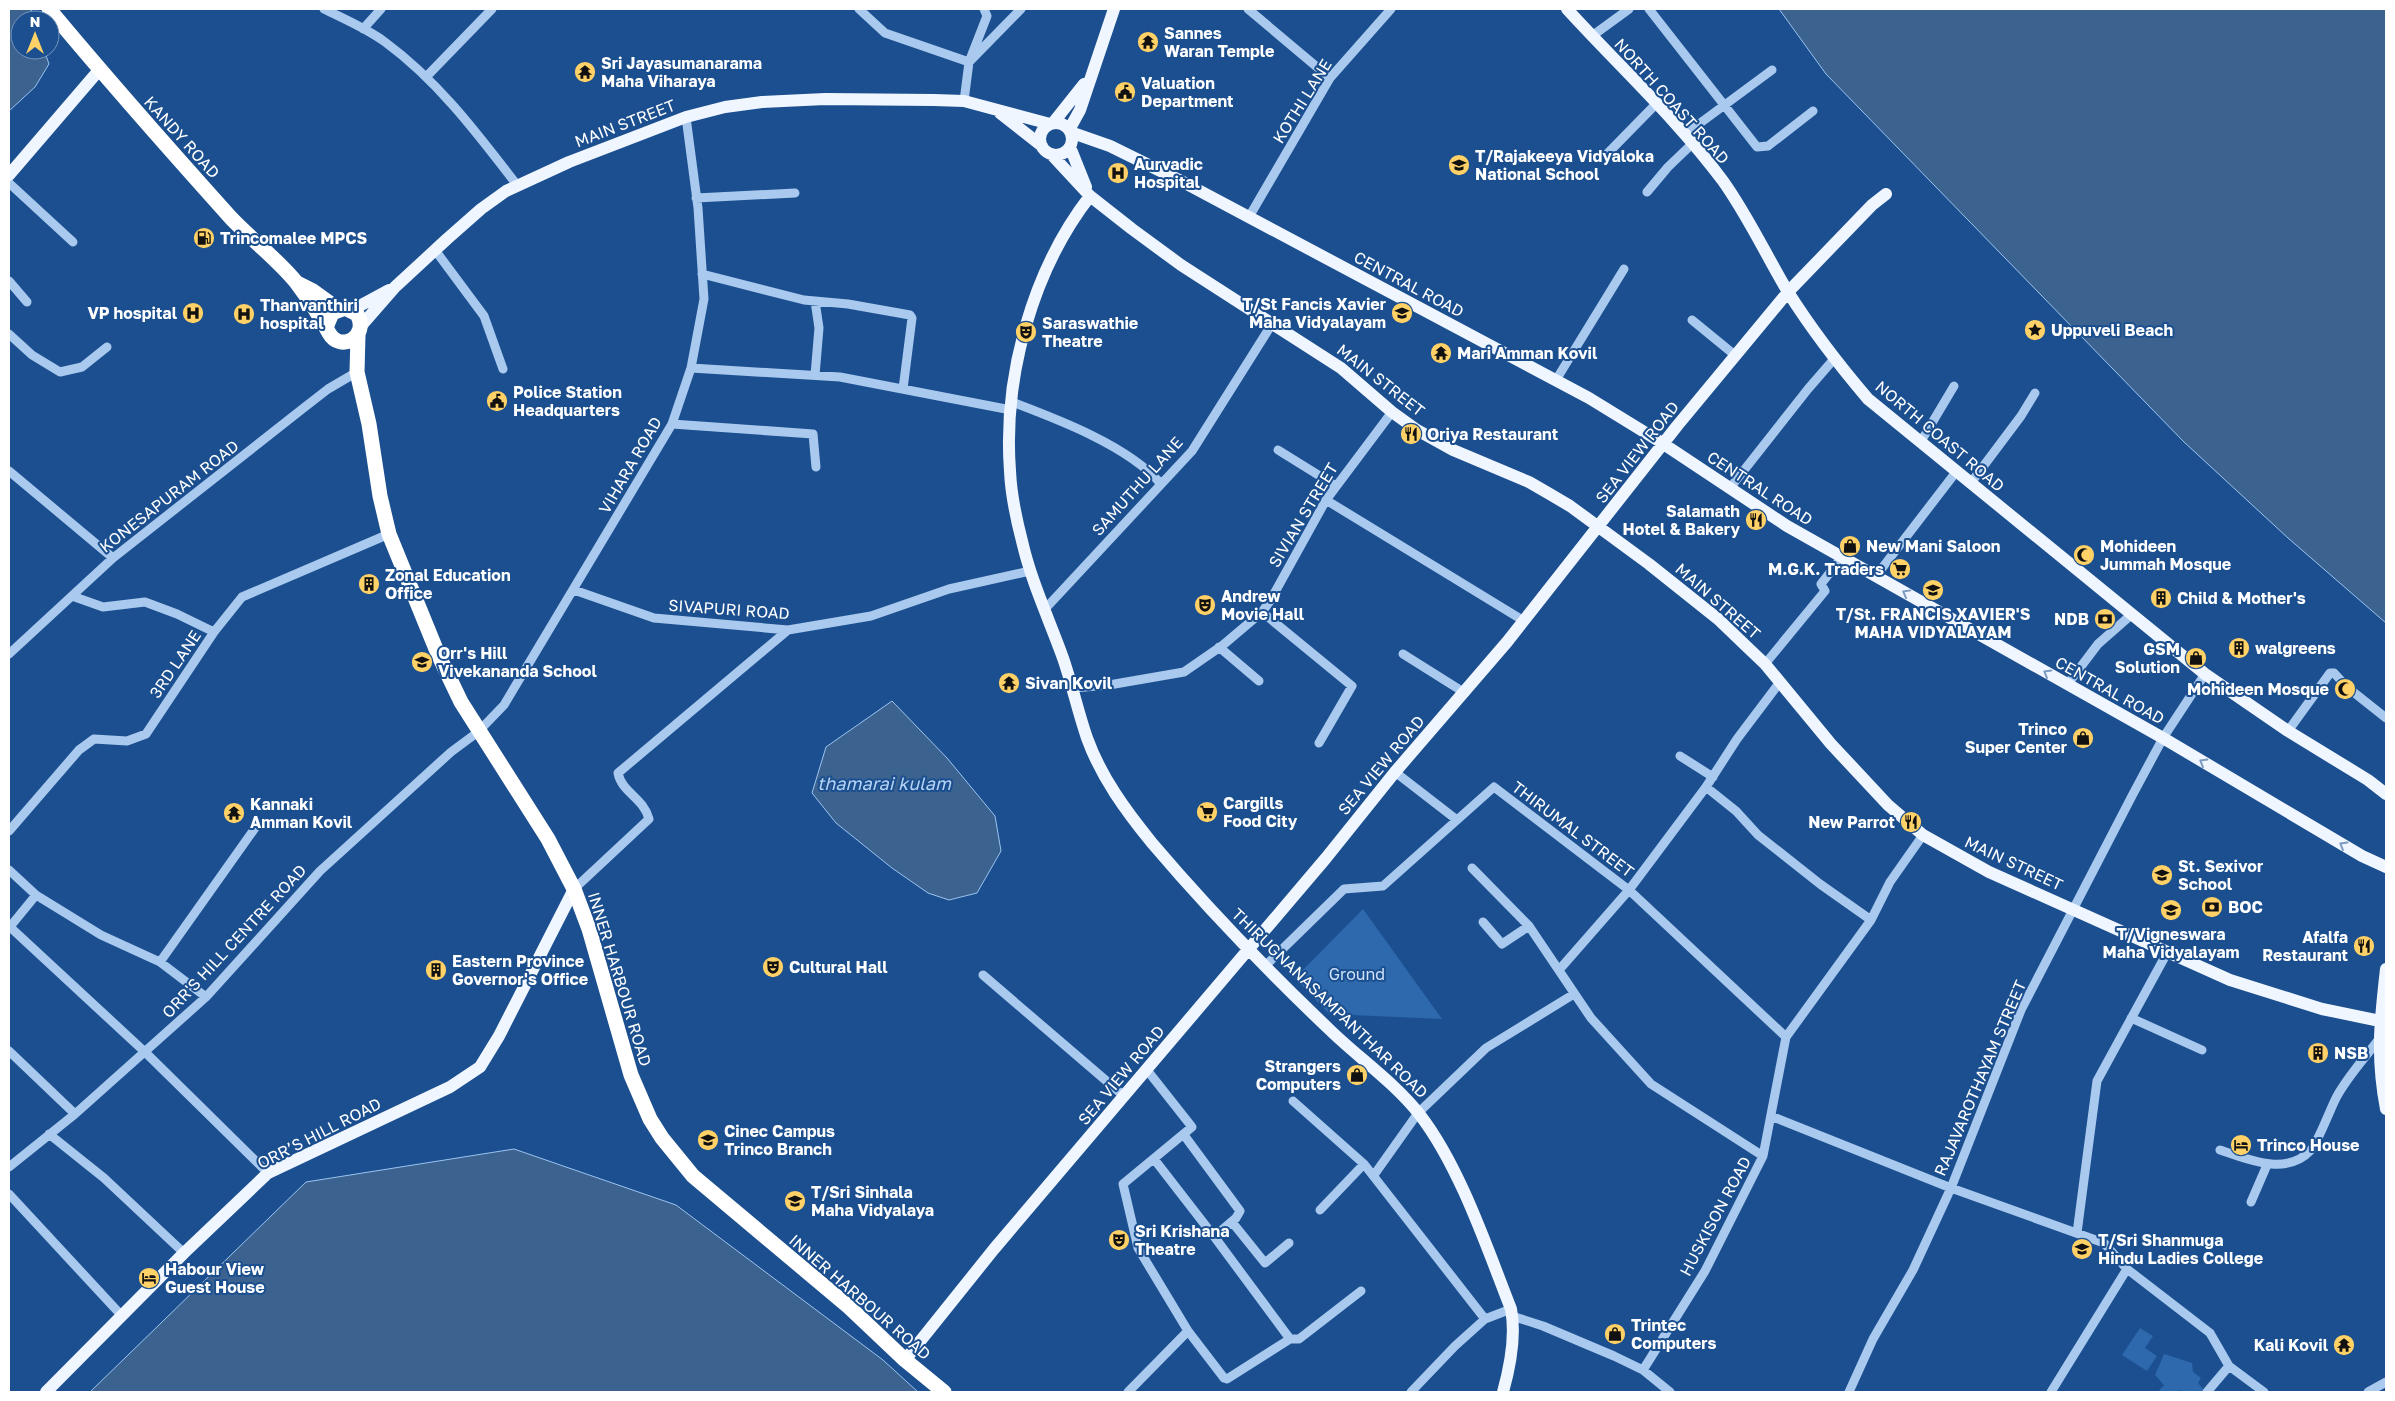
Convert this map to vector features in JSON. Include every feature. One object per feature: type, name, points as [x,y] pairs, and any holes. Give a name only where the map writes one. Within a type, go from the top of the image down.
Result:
[{"type":"highway","name":"KANDY ROAD","points":[[60,16],[100,69],[235,222],[296,282],[327,325]]},
{"type":"highway","name":"KANDY ROAD","points":[[296,282],[345,310]]},
{"type":"highway","points":[[345,310],[360,320],[359,331],[349,341],[338,341],[332,337],[327,325],[328,318],[345,310]]},
{"type":"highway","name":"INNER HARBOUR ROAD","points":[[359,331],[357,372],[370,424],[380,496],[389,534],[438,654],[478,732],[548,839],[574,888],[640,1100],[662,1138],[692,1176],[849,1307],[905,1360],[944,1392]]},
{"type":"highway","name":"INNER HARBOUR ROAD","points":[[338,341],[357,372]]},
{"type":"main road","points":[[1093,72],[1052,124],[1041,133],[1047,150],[1064,153],[1080,110],[1093,72],[1114,9]]},
{"type":"main road","name":"NORTH COAST ROAD","points":[[1567,9],[1656,104],[1723,181],[1788,292],[1834,359],[1868,399],[2205,674],[2288,731],[2368,780],[2386,794]]},
{"type":"main road","points":[[9,175],[100,69]]},
{"type":"main road","name":"MAIN STREET","points":[[359,331],[395,287],[434,250],[481,209],[517,185],[628,137],[686,117],[725,107],[787,100],[964,102],[1052,124]]},
{"type":"main road","name":"MAIN STREET","points":[[997,110],[1047,150],[1090,196],[1181,265],[1342,368],[1392,412],[1453,450],[1529,482],[1570,506],[1711,614],[1765,664],[1831,744],[1888,805],[1923,835],[1989,872],[2230,980],[2322,1009],[2380,1020]]},
{"type":"main road","points":[[1052,124],[1062,124],[1070,138],[1090,196]]},
{"type":"main road","name":"CENTRAL ROAD","points":[[1070,138],[1110,146],[1556,380],[1664,444],[1787,526],[2163,738],[2362,856],[2386,867]]},
{"type":"main road","name":"SEA VIEW ROAD","points":[[905,1360],[983,1263],[1249,949],[1395,772],[1465,693],[1788,292],[1872,205],[1886,194]]},
{"type":"main road","name":"THIRUGNANASAMPANTHAR ROAD","points":[[1090,196],[1059,245],[1035,298],[1016,368],[1012,406],[1010,475],[1022,542],[1030,571],[1073,688],[1088,739],[1098,765],[1118,798],[1151,842],[1265,966],[1418,1113],[1438,1142],[1453,1172],[1487,1247],[1511,1312]]},
{"type":"main road","name":"MAIN STREET","points":[[345,310],[395,287]]},
{"type":"main road","name":"ORR’S HILL ROAD","points":[[46,1392],[184,1253],[268,1174],[450,1087],[480,1067],[499,1036],[574,888]]},
{"type":"main road","points":[[2386,969],[2378,1039],[2380,1070],[2386,1109]]},
{"type":"main road","points":[[1503,1392],[1511,1347],[1511,1312]]},
{"type":"street","points":[[324,9],[383,41],[427,76],[476,132],[517,185]]},
{"type":"street","points":[[363,29],[381,9]]},
{"type":"street","points":[[427,76],[492,9]]},
{"type":"street","points":[[859,9],[885,33],[969,62]]},
{"type":"street","points":[[964,102],[969,62],[987,16],[984,9]]},
{"type":"street","points":[[969,62],[1022,9]]},
{"type":"street","points":[[1248,9],[1330,78]]},
{"type":"street","name":"KOTHI LANE","points":[[1249,218],[1330,78],[1391,9]]},
{"type":"street","points":[[1592,36],[1629,9]]},
{"type":"street","points":[[1649,9],[1723,106],[1757,147],[1768,146],[1814,111]]},
{"type":"street","points":[[1647,192],[1688,140],[1723,106],[1772,70]]},
{"type":"street","points":[[1607,154],[1656,104]]},
{"type":"street","name":"VIHARA ROAD","points":[[478,732],[504,705],[672,424],[692,368],[704,299],[696,198],[686,117]]},
{"type":"street","points":[[9,182],[73,242]]},
{"type":"street","points":[[696,198],[795,193]]},
{"type":"street","points":[[434,250],[484,316],[503,369]]},
{"type":"street","points":[[1556,380],[1624,269]]},
{"type":"street","points":[[702,274],[815,301],[848,304],[912,316],[903,389]]},
{"type":"street","points":[[9,281],[27,302]]},
{"type":"street","points":[[815,301],[819,328],[815,375]]},
{"type":"street","points":[[1692,320],[1736,356]]},
{"type":"street","name":"SAMUTHU LANE","points":[[1045,609],[1192,451],[1272,324]]},
{"type":"street","points":[[9,334],[32,355],[60,372],[82,367],[107,347]]},
{"type":"street","points":[[1730,488],[1834,359]]},
{"type":"street","points":[[692,368],[840,377],[1012,406],[1054,418],[1126,454],[1160,484]]},
{"type":"street","name":"KONESAPURAM ROAD","points":[[9,654],[113,558],[300,410],[357,372]]},
{"type":"street","points":[[1920,443],[1954,386]]},
{"type":"street","points":[[1970,484],[2021,416],[2035,393]]},
{"type":"street","name":"SIVIAN STREET","points":[[1073,688],[1109,685],[1184,672],[1219,647],[1262,612],[1326,500],[1392,412]]},
{"type":"street","points":[[672,424],[813,434],[816,467]]},
{"type":"street","points":[[1278,450],[1336,486]]},
{"type":"street","points":[[9,472],[113,558]]},
{"type":"street","points":[[1876,576],[1956,472]]},
{"type":"street","points":[[1326,500],[1524,621]]},
{"type":"street","name":"3RD LANE","points":[[9,831],[78,750],[94,738],[127,741],[146,734],[214,632],[242,597],[389,534]]},
{"type":"street","points":[[1765,664],[1825,591],[1821,584],[1842,557]]},
{"type":"street","name":"SIVAPURI ROAD","points":[[574,590],[654,618],[788,630],[871,616],[948,589],[1030,571]]},
{"type":"street","points":[[72,596],[103,607],[145,602],[177,614],[214,632]]},
{"type":"street","points":[[1262,612],[1352,686],[1319,743]]},
{"type":"street","points":[[2067,685],[2098,644],[2131,615]]},
{"type":"street","points":[[574,888],[649,819],[646,808],[620,782],[618,773],[788,630]]},
{"type":"street","points":[[1219,647],[1259,680]]},
{"type":"street","points":[[1403,654],[1465,693]]},
{"type":"street","points":[[2288,731],[2330,673],[2334,673],[2346,687],[2386,718]]},
{"type":"street","name":"RAJAVAROTHAYAM STREET","points":[[1849,1392],[1872,1339],[1913,1270],[1950,1188],[2021,1010],[2163,738],[2205,674]]},
{"type":"street","points":[[1559,970],[1629,890],[1706,787],[1737,739],[1780,682]]},
{"type":"street","name":"ORR'S HILL CENTRE ROAD","points":[[9,1167],[146,1053],[206,997],[320,871],[451,752],[478,732]]},
{"type":"street","points":[[1680,756],[1713,777]]},
{"type":"street","points":[[1395,772],[1457,820]]},
{"type":"street","name":"THIRUMAL STREET","points":[[1265,966],[1344,889],[1383,886],[1494,787],[1629,890],[1786,1036]]},
{"type":"street","points":[[1706,787],[1736,810],[1758,836],[1820,884],[1871,920]]},
{"type":"street","points":[[160,962],[255,828]]},
{"type":"street","name":"HUSKISON ROAD","points":[[1643,1370],[1704,1271],[1763,1156],[1786,1036],[1871,920],[1890,882],[1923,835]]},
{"type":"street","points":[[1472,868],[1529,926],[1592,1018],[1651,1084],[1763,1156]]},
{"type":"street","points":[[9,870],[36,895],[101,935],[160,962],[206,997]]},
{"type":"street","points":[[36,895],[9,927],[146,1053],[268,1174]]},
{"type":"street","points":[[1483,922],[1502,944],[1529,926]]},
{"type":"street","points":[[2077,1233],[2096,1081],[2168,951]]},
{"type":"street","points":[[983,975],[1124,1096]]},
{"type":"street","points":[[1374,1175],[1418,1113],[1486,1048],[1574,994]]},
{"type":"street","points":[[2131,1018],[2202,1050]]},
{"type":"street","points":[[2220,1150],[2267,1165],[2285,1163],[2301,1157],[2311,1150],[2337,1096],[2378,1039]]},
{"type":"street","points":[[9,1051],[75,1114]]},
{"type":"street","points":[[1147,1070],[1192,1127],[1123,1184],[1138,1248],[1188,1331],[1224,1378],[1227,1379],[1290,1339],[1298,1339],[1361,1291]]},
{"type":"street","points":[[1293,1101],[1374,1175],[1485,1319]]},
{"type":"street","points":[[1771,1116],[1950,1188],[2104,1244],[2127,1269],[2210,1333],[2229,1366],[2264,1392]]},
{"type":"street","points":[[49,1134],[104,1178],[184,1253]]},
{"type":"street","points":[[1184,1135],[1240,1211],[1232,1222],[1215,1236]]},
{"type":"street","points":[[1154,1159],[1215,1236],[1290,1339]]},
{"type":"street","points":[[1320,1210],[1364,1164]]},
{"type":"street","points":[[2251,1202],[2267,1165]]},
{"type":"street","points":[[9,1194],[122,1316]]},
{"type":"street","points":[[1232,1222],[1265,1262],[1289,1244]]},
{"type":"street","points":[[2051,1392],[2127,1269]]},
{"type":"street","points":[[1411,1392],[1485,1319],[1511,1312],[1643,1370],[1670,1392]]},
{"type":"street","points":[[1128,1392],[1188,1331]]},
{"type":"street","points":[[2207,1392],[2229,1366]]},
{"type":"street","points":[[2368,1392],[2386,1382]]},
{"type":"green space","name":"Ground","points":[[1363,909],[1442,1019],[1329,1014],[1295,978]]},
{"type":"green space","points":[[2140,1328],[2153,1336],[2145,1348],[2157,1356],[2147,1371],[2122,1355]]},
{"type":"green space","points":[[2164,1354],[2192,1363],[2193,1372],[2201,1378],[2198,1383],[2205,1391],[2185,1392],[2180,1390],[2178,1392],[2158,1392],[2164,1385],[2155,1375]]},
{"type":"water","points":[[9,9],[31,9],[10,10],[10,60],[48,60],[49,64],[35,87],[9,111]]},
{"type":"water","points":[[1779,9],[2386,9],[2386,623],[2288,538],[2184,442],[1826,74]]},
{"type":"water","name":"thamarai kulam","points":[[892,701],[947,758],[995,816],[1001,851],[977,893],[949,900],[928,893],[892,868],[836,823],[812,793],[826,747]]},
{"type":"water","points":[[514,1149],[676,1205],[883,1360],[918,1392],[90,1392],[306,1182]]},
{"type":"place","name":"Sannes Waran Temple","points":[[1148,42]]},
{"type":"place","name":"Sri Jayasumanarama Maha Viharaya","points":[[585,72]]},
{"type":"place","name":"Valuation Department","points":[[1125,92]]},
{"type":"place","name":"T/Rajakeeya Vidyaloka National School","points":[[1459,165]]},
{"type":"place","name":"Aurvadic Hospital","points":[[1118,173]]},
{"type":"place","name":"Trincomalee MPCS","points":[[204,238]]},
{"type":"place","name":"VP hospital","points":[[193,313]]},
{"type":"place","name":"T/St Fancis Xavier Maha Vidyalayam","points":[[1402,313]]},
{"type":"place","name":"Thanvanthiri hospital","points":[[244,314]]},
{"type":"place","name":"Uppuveli Beach","points":[[2035,330]]},
{"type":"place","name":"Saraswathie Theatre","points":[[1026,332]]},
{"type":"place","name":"Mari Amman Kovil","points":[[1441,353]]},
{"type":"place","name":"Police Station Headquarters","points":[[497,401]]},
{"type":"place","name":"Oriya Restaurant","points":[[1411,434]]},
{"type":"place","name":"Salamath Hotel & Bakery","points":[[1756,520]]},
{"type":"place","name":"New Mani Saloon","points":[[1850,546]]},
{"type":"place","name":"Mohideen Jummah Mosque","points":[[2084,555]]},
{"type":"place","name":"M.G.K. Traders","points":[[1900,569]]},
{"type":"place","name":"Zonal Education Office","points":[[369,584]]},
{"type":"place","name":"T/St. FRANCIS XAVIER'S MAHA VIDYALAYAM","points":[[1933,590]]},
{"type":"place","name":"Child & Mother's","points":[[2161,598]]},
{"type":"place","name":"Andrew Movie Hall","points":[[1205,605]]},
{"type":"place","name":"NDB","points":[[2105,619]]},
{"type":"place","name":"walgreens","points":[[2239,648]]},
{"type":"place","name":"GSM Solution","points":[[2196,658]]},
{"type":"place","name":"Orr's Hill Vivekananda School","points":[[422,662]]},
{"type":"place","name":"Sivan Kovil","points":[[1009,683]]},
{"type":"place","name":"Mohideen Mosque","points":[[2345,689]]},
{"type":"place","name":"Trinco Super Center","points":[[2083,738]]},
{"type":"place","name":"Cargills Food City","points":[[1207,812]]},
{"type":"place","name":"Kannaki Amman Kovil","points":[[234,813]]},
{"type":"place","name":"New Parrot","points":[[1911,822]]},
{"type":"place","name":"St. Sexivor School","points":[[2162,875]]},
{"type":"place","name":"BOC","points":[[2212,907]]},
{"type":"place","name":"T/Vigneswara Maha Vidyalayam","points":[[2171,910]]},
{"type":"place","name":"Afalfa Restaurant","points":[[2364,946]]},
{"type":"place","name":"Cultural Hall","points":[[773,967]]},
{"type":"place","name":"Eastern Province Governor's Office","points":[[436,970]]},
{"type":"place","name":"NSB","points":[[2318,1053]]},
{"type":"place","name":"Strangers Computers","points":[[1357,1075]]},
{"type":"place","name":"Cinec Campus Trinco Branch","points":[[708,1140]]},
{"type":"place","name":"Trinco House","points":[[2241,1145]]},
{"type":"place","name":"T/Sri Sinhala Maha Vidyalaya","points":[[795,1201]]},
{"type":"place","name":"Sri Krishana Theatre","points":[[1119,1240]]},
{"type":"place","name":"T/Sri Shanmuga Hindu Ladies College","points":[[2082,1249]]},
{"type":"place","name":"Habour View Guest House","points":[[149,1278]]},
{"type":"place","name":"Trintec Computers","points":[[1615,1334]]},
{"type":"place","name":"Kali Kovil","points":[[2344,1345]]}]
